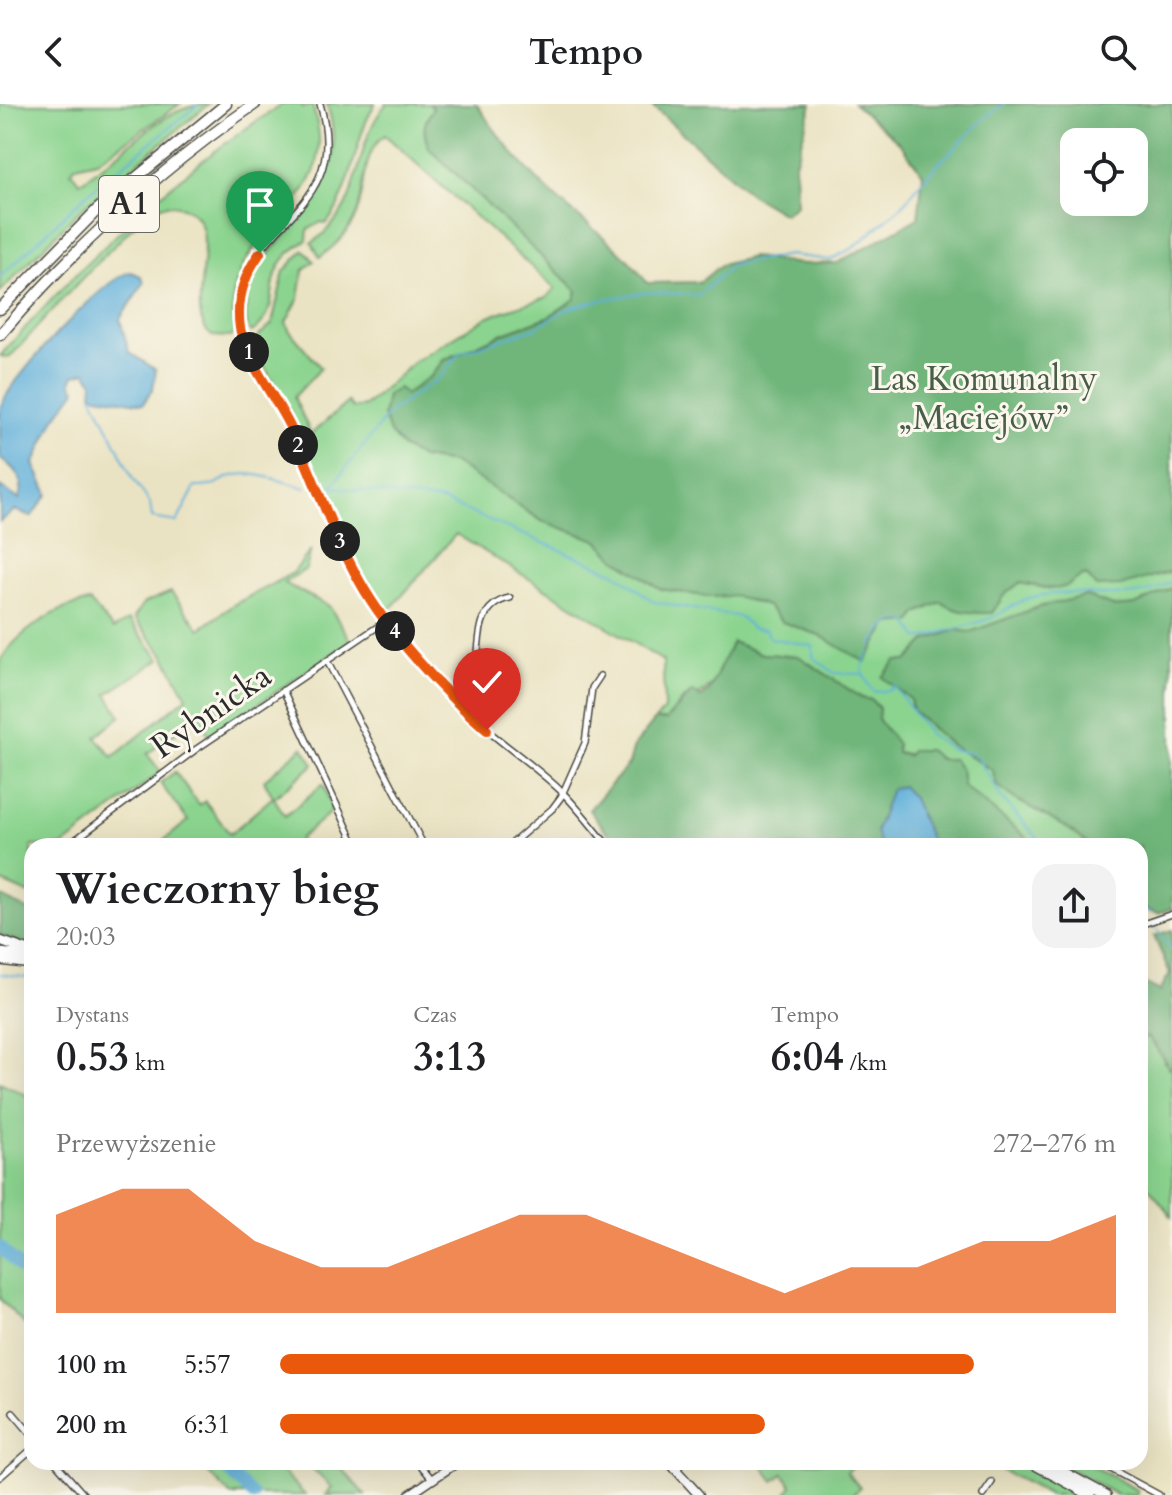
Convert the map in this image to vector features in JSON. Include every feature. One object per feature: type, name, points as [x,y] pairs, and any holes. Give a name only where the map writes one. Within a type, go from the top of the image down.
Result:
[{"type":"highway","name":"A1","points":[[0,309],[98,209],[226,104]]},
{"type":"highway","name":"A1","points":[[0,335],[112,219],[174,166],[255,104]]},
{"type":"main road","points":[[0,941],[24,952]]},
{"type":"main road","points":[[0,953],[24,954]]},
{"type":"main road","points":[[0,960],[24,963]]},
{"type":"main road","points":[[1045,1470],[1090,1495]]},
{"type":"main road","points":[[1060,1470],[1106,1495]]},
{"type":"street","points":[[320,104],[327,145],[321,175],[310,196],[249,269],[241,295],[240,328],[254,363],[293,433],[354,572],[386,621],[464,710],[563,793],[601,838]]},
{"type":"street","points":[[464,710],[473,696],[484,616],[497,602],[510,598]]},
{"type":"street","name":"Rybnicka","points":[[78,838],[195,750],[386,621]]},
{"type":"street","points":[[327,661],[420,838]]},
{"type":"street","points":[[518,838],[556,806],[563,793],[588,735],[592,688],[600,676]]},
{"type":"street","points":[[283,690],[352,838]]},
{"type":"street","points":[[1148,922],[1172,914]]},
{"type":"street","points":[[13,1413],[24,1426]]},
{"type":"street","points":[[0,1477],[24,1456]]},
{"type":"street","points":[[62,1470],[84,1495]]},
{"type":"street","points":[[425,1470],[432,1479]]},
{"type":"street","points":[[409,1495],[446,1470]]},
{"type":"street","points":[[683,1470],[699,1495]]},
{"type":"street","points":[[1113,1470],[1159,1495]]},
{"type":"street","points":[[983,1495],[992,1482]]},
{"type":"green space","points":[[0,104],[180,104],[97,161],[75,166],[71,172],[80,182],[174,113],[191,106],[209,104],[80,210],[0,292]]},
{"type":"green space","points":[[283,104],[302,104],[302,108],[312,105],[319,137],[317,163],[308,184],[247,259],[234,290],[235,333],[231,337],[212,336],[203,324],[200,307],[204,246],[202,228],[194,214],[178,206],[166,205],[135,224],[9,358],[0,356],[134,218],[207,158]]},
{"type":"green space","points":[[327,104],[375,104],[335,211],[326,224],[321,222],[308,230],[307,240],[281,263],[266,317],[252,332],[247,326],[246,311],[248,291],[255,274],[277,243],[316,199],[329,173],[334,143]]},
{"type":"green space","points":[[386,104],[429,104],[433,108],[425,123],[425,137],[429,148],[577,291],[575,299],[548,317],[443,360],[432,375],[404,396],[390,433],[403,448],[422,458],[454,463],[542,521],[597,540],[615,558],[660,589],[711,597],[735,596],[768,606],[782,622],[819,635],[865,661],[888,624],[912,621],[917,613],[941,602],[959,610],[992,613],[1003,596],[1019,583],[1051,589],[1086,575],[1120,586],[1172,571],[1172,588],[1135,605],[1116,607],[1086,597],[1038,607],[970,633],[927,640],[907,661],[910,699],[930,727],[951,745],[992,770],[1015,799],[1080,838],[1027,838],[963,786],[961,770],[939,759],[897,753],[878,718],[879,708],[871,700],[862,698],[798,656],[762,654],[732,642],[721,671],[710,687],[695,696],[684,698],[666,720],[655,720],[664,710],[663,661],[456,534],[385,615],[363,583],[289,410],[251,343],[272,324],[284,271],[304,250],[314,261],[303,271],[299,298],[286,322],[289,330],[321,368],[294,397],[311,434],[348,402],[353,408],[365,406],[415,361],[489,316],[547,297],[555,288],[385,135],[377,142],[368,160],[353,222],[341,239],[320,257],[312,243],[331,227],[343,210],[374,122]]},
{"type":"green space","name":"Las Komunalny „Maciejów”","points":[[429,104],[477,104],[502,140],[531,173],[614,246],[647,283],[700,282],[721,265],[752,257],[800,264],[837,263],[918,218],[923,174],[899,142],[854,104],[1172,104],[1172,571],[1120,586],[1096,587],[1086,575],[1059,588],[1019,583],[1003,596],[992,613],[959,610],[941,602],[917,613],[912,622],[888,624],[865,662],[819,635],[782,622],[767,606],[735,596],[711,597],[660,589],[615,558],[597,540],[542,521],[454,463],[422,458],[403,448],[390,433],[383,416],[387,395],[399,388],[405,395],[432,375],[443,361],[548,317],[575,299],[577,291],[429,148],[425,137],[427,119],[433,108]]},
{"type":"green space","points":[[650,104],[812,104],[795,163],[796,205],[784,214],[750,194]]},
{"type":"green space","points":[[311,550],[306,569],[284,583],[329,606],[351,641],[210,737],[198,716],[147,754],[161,772],[74,838],[24,838],[24,892],[0,881],[0,661],[16,641],[39,622],[78,604],[90,602],[113,629],[129,620],[160,659],[107,694],[121,716],[96,737],[113,757],[187,697],[164,655],[134,618],[144,603],[171,592],[200,629],[233,605],[293,573]]},
{"type":"green space","points":[[1172,588],[1172,909],[1158,913],[1148,909],[1148,838],[1080,838],[1015,799],[997,786],[992,770],[951,745],[912,710],[910,699],[882,677],[896,661],[907,661],[927,640],[956,630],[970,632],[1039,607],[1086,596],[1115,607],[1135,605]]},
{"type":"green space","points":[[732,642],[762,654],[798,656],[862,698],[871,700],[879,708],[878,719],[897,744],[897,753],[907,756],[912,750],[929,750],[939,759],[953,759],[961,770],[963,786],[1027,838],[612,838],[589,810],[629,764],[634,746],[655,720],[666,720],[692,692],[701,697],[709,691]]},
{"type":"green space","points":[[303,747],[314,764],[274,798],[285,816],[323,784],[333,810],[300,838],[167,838],[188,821],[160,783],[175,772],[199,805],[205,801],[230,834],[273,797],[264,780]]},
{"type":"green space","points":[[0,896],[24,908],[24,944],[0,935]]},
{"type":"green space","points":[[1172,930],[1172,1067],[1169,1068],[1148,1038],[1148,985],[1160,991],[1170,973],[1154,936]]},
{"type":"green space","points":[[1148,1038],[1172,1067],[1172,1217],[1148,1187]]},
{"type":"green space","points":[[0,1082],[24,1094],[24,1266],[0,1242]]},
{"type":"green space","points":[[0,1252],[24,1276],[24,1324],[0,1299]]},
{"type":"green space","points":[[205,1470],[220,1470],[247,1495],[231,1495]]},
{"type":"green space","points":[[232,1470],[281,1470],[305,1495],[259,1495]]},
{"type":"green space","points":[[314,1470],[343,1470],[365,1495],[326,1495],[332,1488]]},
{"type":"green space","points":[[766,1470],[849,1470],[847,1472],[860,1488],[852,1495],[786,1495],[792,1485],[783,1474],[774,1481]]},
{"type":"green space","points":[[1001,1470],[1032,1470],[1077,1495],[1050,1495]]},
{"type":"green space","points":[[1071,1470],[1100,1470],[1137,1490],[1138,1495],[1117,1495]]},
{"type":"water","points":[[131,272],[141,276],[144,283],[120,319],[129,352],[156,370],[153,389],[143,404],[92,395],[93,382],[86,372],[74,375],[71,382],[76,390],[54,420],[34,464],[48,494],[31,517],[15,510],[0,522],[0,487],[19,499],[21,492],[18,475],[0,459],[0,409],[6,396],[37,355],[80,310],[118,278]]},
{"type":"water","points":[[902,786],[913,798],[930,838],[878,838],[876,831],[891,789]]},
{"type":"waterway","points":[[0,277],[87,194],[199,104]]},
{"type":"waterway","points":[[331,487],[391,411],[441,377],[459,353],[535,328],[569,308],[600,300],[647,292],[699,295],[732,265],[789,255],[830,260],[853,248],[900,208],[929,173],[987,116],[1004,104]]},
{"type":"waterway","points":[[92,395],[133,479],[150,503],[152,518],[177,522],[195,487],[238,475],[268,477],[306,488]]},
{"type":"waterway","points":[[333,487],[443,501],[616,573],[654,602],[741,617],[751,628],[766,630],[770,638],[813,646],[813,657],[834,673],[861,674]]},
{"type":"waterway","points":[[872,646],[882,630],[895,621],[907,621],[918,638],[922,638],[991,618],[1029,598],[1066,593],[1137,594],[1172,581]]},
{"type":"waterway","points":[[869,653],[862,668],[874,692],[890,690],[894,686],[929,734],[951,749],[976,755],[1002,799],[1038,838]]},
{"type":"waterway","points":[[1155,926],[1172,951]]},
{"type":"waterway","points":[[0,974],[24,977]]},
{"type":"waterway","points":[[0,1247],[24,1271]]},
{"type":"waterway","points":[[226,1470],[253,1495]]},
{"type":"route","points":[[260,253],[249,269],[239,306],[240,328],[254,363],[293,433],[361,585],[386,621],[451,696],[487,730]]}]
